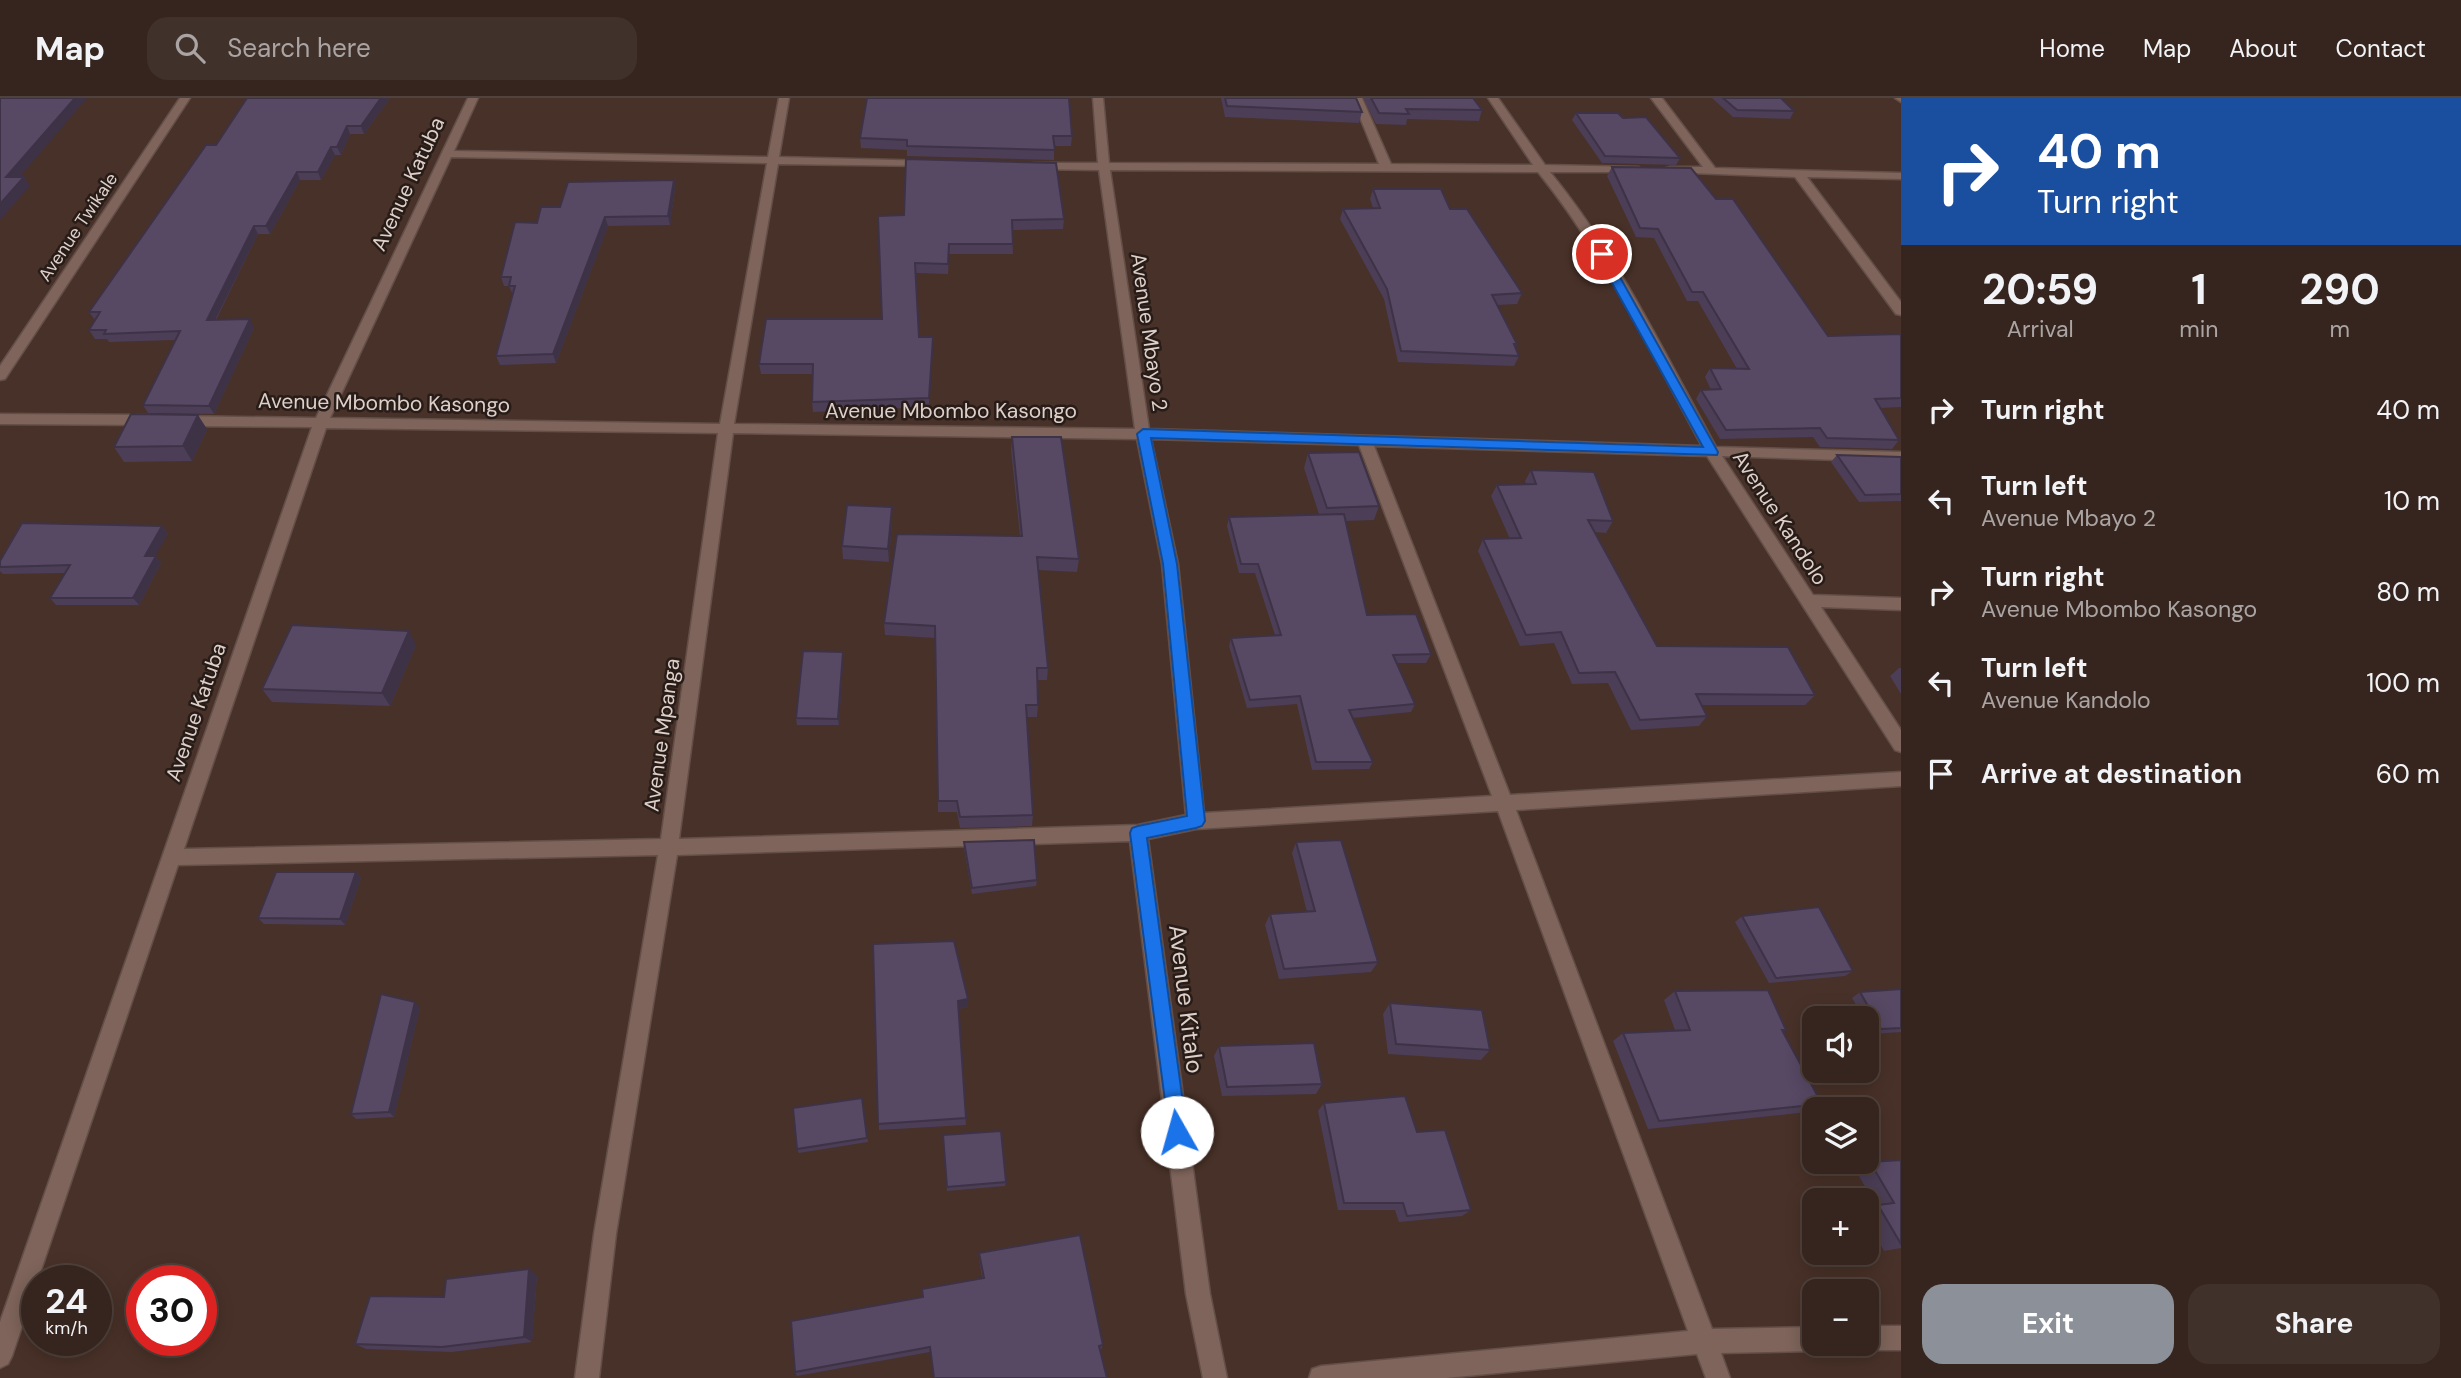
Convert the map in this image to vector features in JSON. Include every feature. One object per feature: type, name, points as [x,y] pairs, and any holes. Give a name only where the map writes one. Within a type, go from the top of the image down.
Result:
[{"type":"street","name":"Avenue Twikale","points":[[0,376],[185,98]]},
{"type":"street","name":"Avenue Katuba","points":[[0,1356],[7,1316],[321,422],[473,98]]},
{"type":"street","name":"Avenue Mpanga","points":[[587,1378],[605,1234],[669,847],[726,430],[784,98]]},
{"type":"street","name":"Avenue Mbayo 2","points":[[1098,98],[1104,168],[1143,434],[1170,564],[1196,821]]},
{"type":"street","points":[[1357,98],[1387,169]]},
{"type":"street","name":"Avenue Kandolo","points":[[1493,98],[1541,168],[1567,200],[1613,272],[1712,452],[1901,745]]},
{"type":"street","points":[[1656,98],[1712,171]]},
{"type":"street","points":[[448,154],[939,163]]},
{"type":"street","points":[[1021,166],[1646,170]]},
{"type":"street","points":[[1659,170],[1901,176]]},
{"type":"street","points":[[1798,173],[1901,311]]},
{"type":"street","name":"Avenue Mbombo Kasongo","points":[[0,419],[1143,434],[1901,457]]},
{"type":"street","points":[[1364,439],[1504,803],[1718,1378]]},
{"type":"street","points":[[1808,601],[1901,604]]},
{"type":"street","points":[[170,856],[669,847],[1138,833],[1196,821],[1901,779]]},
{"type":"street","name":"Avenue Kitalo","points":[[1138,833],[1198,1294],[1215,1378]]},
{"type":"street","points":[[1879,1338],[1901,1338]]},
{"type":"street","points":[[1321,1378],[1705,1341],[1802,1339]]},
{"type":"building","points":[[0,98],[75,98],[6,177],[24,177],[0,204]]},
{"type":"building","points":[[247,98],[381,98],[361,126],[347,126],[337,147],[331,147],[318,172],[297,172],[266,226],[254,226],[207,320],[250,319],[209,406],[143,405],[180,331],[104,334],[106,330],[89,330],[100,312],[89,312],[206,145],[216,145]]},
{"type":"building","points":[[867,98],[1069,98],[1072,136],[1053,136],[1055,150],[907,146],[907,140],[860,138]]},
{"type":"building","points":[[1225,98],[1356,98],[1362,112],[1227,106]]},
{"type":"building","points":[[1371,98],[1473,98],[1482,110],[1406,109],[1409,114],[1379,113]]},
{"type":"building","points":[[1723,98],[1781,98],[1794,111],[1737,110]]},
{"type":"building","points":[[1576,113],[1618,113],[1623,118],[1646,117],[1680,158],[1605,156]]},
{"type":"building","points":[[906,159],[1056,163],[1064,219],[1012,220],[1013,244],[949,244],[948,264],[915,263],[919,337],[933,337],[929,398],[812,402],[813,364],[759,364],[766,319],[882,319],[878,216],[904,215]]},
{"type":"building","points":[[1612,167],[1691,168],[1716,199],[1733,199],[1828,336],[1901,334],[1901,398],[1875,399],[1899,440],[1827,438],[1820,428],[1726,430],[1701,390],[1721,389],[1710,368],[1749,369],[1703,292],[1692,292],[1658,229],[1640,228]]},
{"type":"building","points":[[674,180],[668,216],[605,217],[553,354],[496,356],[515,286],[509,286],[511,277],[501,277],[515,222],[537,223],[541,207],[560,207],[568,182]]},
{"type":"building","points":[[1373,189],[1441,189],[1450,209],[1467,209],[1522,293],[1492,295],[1517,344],[1514,344],[1519,356],[1401,351],[1387,289],[1343,209],[1380,208]]},
{"type":"building","points":[[131,414],[198,415],[183,446],[114,447]]},
{"type":"building","points":[[1012,437],[1061,437],[1079,559],[1037,557],[1048,668],[1037,668],[1038,705],[1026,705],[1033,815],[960,817],[957,801],[938,801],[935,626],[884,623],[897,534],[1022,536]]},
{"type":"building","points":[[1359,452],[1379,506],[1327,508],[1308,453]]},
{"type":"building","points":[[1837,455],[1901,457],[1901,494],[1865,495]]},
{"type":"building","points":[[1531,470],[1594,472],[1613,521],[1588,520],[1657,646],[1788,647],[1815,695],[1696,694],[1707,716],[1640,720],[1615,672],[1579,673],[1561,632],[1526,635],[1483,539],[1521,538],[1497,485],[1536,484]]},
{"type":"building","points":[[847,505],[892,507],[888,549],[842,546]]},
{"type":"building","points":[[1344,514],[1367,615],[1416,614],[1431,654],[1393,655],[1415,704],[1349,710],[1373,762],[1316,762],[1300,696],[1250,700],[1231,638],[1281,635],[1258,564],[1241,564],[1229,517]]},
{"type":"building","points":[[22,523],[162,526],[145,556],[156,556],[133,598],[50,598],[70,565],[0,567],[0,561]]},
{"type":"building","points":[[292,625],[409,631],[382,693],[262,689]]},
{"type":"building","points":[[803,651],[843,652],[838,719],[796,718]]},
{"type":"building","points":[[1034,840],[1037,880],[972,888],[964,842]]},
{"type":"building","points":[[1341,840],[1378,962],[1284,969],[1270,914],[1315,911],[1296,842]]},
{"type":"building","points":[[276,872],[356,872],[340,919],[258,918]]},
{"type":"building","points":[[1819,907],[1853,971],[1776,978],[1742,916]]},
{"type":"building","points":[[954,941],[968,999],[958,1001],[966,1118],[878,1124],[873,944]]},
{"type":"building","points":[[1901,989],[1901,1028],[1881,1029],[1879,1006],[1868,1006],[1860,992]]},
{"type":"building","points":[[1768,990],[1786,1030],[1782,1030],[1802,1067],[1802,1083],[1811,1083],[1818,1097],[1802,1097],[1802,1106],[1659,1121],[1623,1033],[1690,1030],[1675,991]]},
{"type":"building","points":[[381,994],[415,1002],[389,1112],[351,1114]]},
{"type":"building","points":[[1390,1003],[1482,1010],[1490,1050],[1396,1044]]},
{"type":"building","points":[[1314,1043],[1322,1084],[1227,1087],[1219,1046]]},
{"type":"building","points":[[1405,1096],[1417,1132],[1445,1130],[1471,1210],[1407,1216],[1403,1203],[1344,1203],[1324,1103]]},
{"type":"building","points":[[862,1098],[867,1138],[797,1149],[793,1108]]},
{"type":"building","points":[[1001,1131],[1006,1182],[947,1187],[943,1135]]},
{"type":"building","points":[[1901,1160],[1901,1244],[1879,1207],[1894,1203],[1877,1174],[1879,1161]]},
{"type":"building","points":[[1080,1235],[1103,1345],[1099,1346],[1107,1378],[934,1378],[930,1347],[795,1372],[791,1321],[923,1297],[922,1289],[984,1278],[979,1253]]},
{"type":"building","points":[[529,1269],[524,1337],[442,1347],[355,1344],[370,1296],[444,1297],[446,1279]]},
{"type":"route","points":[[1177,1132],[1138,833],[1196,821],[1170,564],[1143,434],[1712,452],[1602,254]]}]
